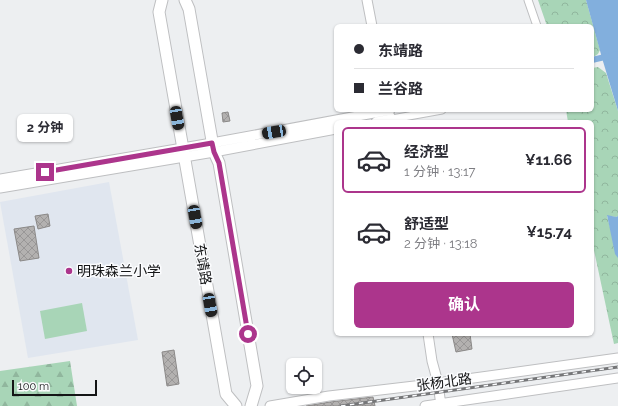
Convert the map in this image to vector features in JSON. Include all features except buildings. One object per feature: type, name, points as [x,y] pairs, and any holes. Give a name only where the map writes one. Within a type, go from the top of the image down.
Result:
[{"type":"main road","name":"东靖路","points":[[162,0],[159,12],[226,394],[236,406]]},
{"type":"main road","points":[[185,0],[189,8],[213,148],[219,163],[257,386],[251,406]]},
{"type":"street","points":[[366,0],[372,24]]},
{"type":"street","points":[[528,0],[536,24]]},
{"type":"street","points":[[360,120],[391,114],[416,112]]},
{"type":"street","points":[[380,120],[391,114]]},
{"type":"street","points":[[213,148],[334,125]]},
{"type":"street","points":[[0,188],[183,153],[334,130]]},
{"type":"street","points":[[0,179],[183,153]]},
{"type":"street","points":[[428,336],[441,405]]},
{"type":"street","name":"张杨北路","points":[[270,406],[329,396],[438,383],[618,358]]},
{"type":"street","name":"张杨北路","points":[[425,406],[441,405],[618,378]]},
{"type":"shaded area","name":"明珠森兰小学","points":[[109,182],[138,340],[28,358],[0,202]]},
{"type":"green space","points":[[538,0],[586,0],[593,24],[546,24]]},
{"type":"green space","points":[[594,29],[600,50],[594,56]]},
{"type":"green space","points":[[598,67],[606,73],[618,111],[618,216],[607,216],[618,257],[618,343],[614,344],[594,250],[594,120],[568,120],[566,112],[594,112],[594,68]]},
{"type":"green space","points":[[82,303],[87,331],[45,339],[40,311]]},
{"type":"green space","points":[[70,361],[77,406],[0,406],[0,371]]},
{"type":"water","points":[[586,0],[618,0],[618,111],[594,29],[594,24],[593,24]]},
{"type":"water","points":[[607,215],[618,216],[618,258],[615,254]]},
{"type":"waterway","points":[[594,60],[618,54]]},
{"type":"railway","points":[[341,406],[618,367]]},
{"type":"place","name":"明珠森兰小学","points":[[69,271]]},
{"type":"route","points":[[45,172],[212,143],[219,163],[248,334]]}]
